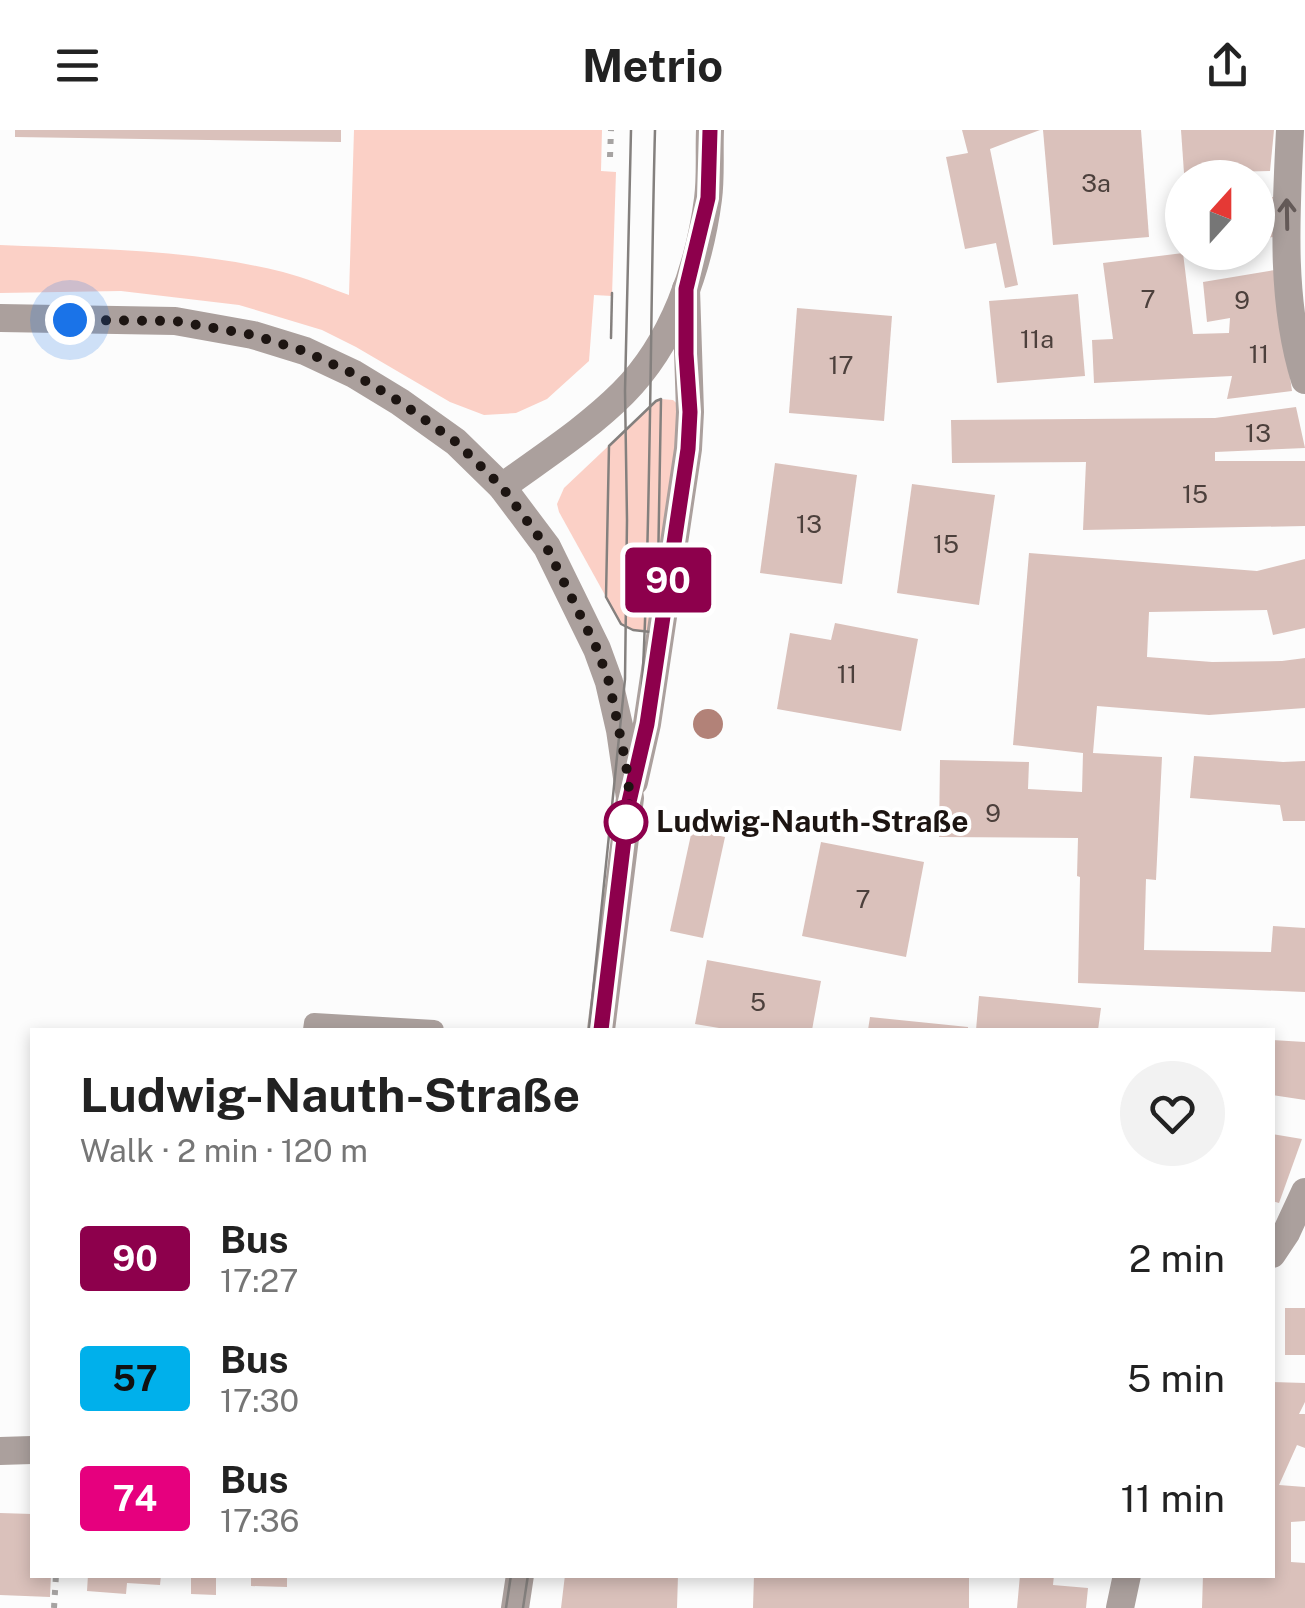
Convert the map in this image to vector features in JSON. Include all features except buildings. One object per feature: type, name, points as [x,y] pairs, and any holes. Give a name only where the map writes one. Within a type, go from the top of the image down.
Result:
[{"type":"street","points":[[502,487],[589,424],[625,391],[669,329],[686,289],[708,198],[710,130]]},
{"type":"street","points":[[1290,130],[1286,202],[1289,301],[1305,380]]},
{"type":"street","points":[[601,1028],[630,798],[647,724],[688,449],[686,289]]},
{"type":"street","points":[[0,318],[175,321],[253,335],[304,351],[354,374],[456,442],[502,487],[547,548],[597,649],[620,730],[630,798]]},
{"type":"street","points":[[1275,1250],[1305,1192]]},
{"type":"street","points":[[0,1451],[30,1450]]},
{"type":"street","points":[[515,1608],[520,1578]]},
{"type":"street","points":[[1120,1608],[1126,1578]]},
{"type":"lane","points":[[313,1028],[314,1023],[400,1028]]},
{"type":"path","points":[[610,156],[611,130]]},
{"type":"path","points":[[54,1608],[56,1578]]},
{"type":"shaded area","points":[[354,130],[602,130],[601,171],[616,172],[612,296],[594,295],[589,361],[547,399],[516,413],[484,415],[450,402],[322,330],[239,305],[121,291],[0,293],[0,245],[142,251],[248,264],[349,295]]},
{"type":"shaded area","points":[[661,399],[673,400],[684,410],[651,632],[621,624],[557,504],[564,488]]},
{"type":"tram line","points":[[589,1028],[625,679],[625,391],[631,130]]},
{"type":"tram line","points":[[609,1028],[630,861],[640,720],[655,130]]},
{"type":"tram line","points":[[611,338],[612,293]]},
{"type":"tram line","points":[[661,399],[657,626],[651,632],[621,624],[606,597],[609,446],[661,399]]},
{"type":"tram line","points":[[506,1608],[511,1578]]},
{"type":"tram line","points":[[523,1608],[528,1578]]},
{"type":"bus line","name":"90","points":[[601,1028],[628,806],[647,724],[688,449],[686,289],[708,198],[710,130]]},
{"type":"place","name":"Ludwig-Nauth-Straße","points":[[626,822]]},
{"type":"route","points":[[70,320],[175,321],[253,335],[304,351],[354,374],[456,442],[502,487],[547,548],[597,649],[609,682],[626,764],[630,798],[626,829],[626,822]]}]
